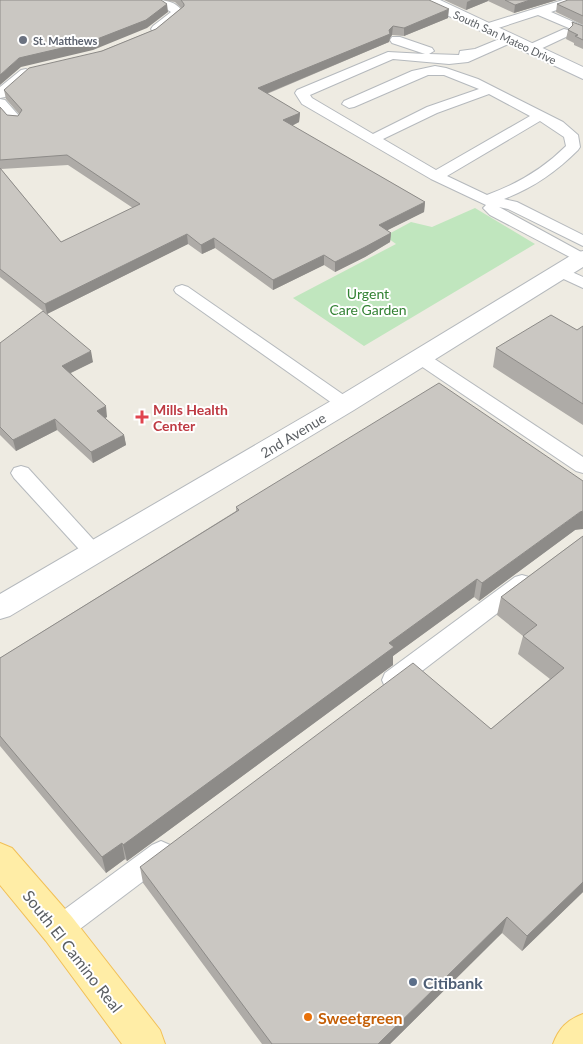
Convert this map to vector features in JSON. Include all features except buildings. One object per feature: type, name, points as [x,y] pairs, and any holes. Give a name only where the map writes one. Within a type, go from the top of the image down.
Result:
[{"type":"main road","name":"South El Camino Real","points":[[0,859],[59,929],[146,1044]]},
{"type":"main road","points":[[572,1044],[583,1032]]},
{"type":"street","name":"South San Mateo Drive","points":[[428,0],[583,74]]},
{"type":"street","name":"2nd Avenue","points":[[0,608],[421,358],[572,277],[583,259]]},
{"type":"lane","points":[[143,36],[152,33],[177,13],[175,9],[158,0]]},
{"type":"lane","points":[[486,28],[575,0]]},
{"type":"lane","points":[[579,0],[540,12],[583,30]]},
{"type":"lane","points":[[530,49],[564,33]]},
{"type":"lane","points":[[509,39],[468,58],[449,60],[392,56],[360,67],[302,93],[307,101],[436,176],[485,200],[512,206],[583,242]]},
{"type":"lane","points":[[396,40],[440,54],[477,54]]},
{"type":"lane","points":[[0,94],[26,72],[35,70]]},
{"type":"lane","points":[[350,104],[409,77],[434,70],[455,73],[558,125],[571,135],[573,147],[558,163],[518,190],[485,200]]},
{"type":"lane","points":[[307,77],[321,84]]},
{"type":"lane","points":[[337,118],[426,80]]},
{"type":"lane","points":[[373,140],[432,110],[488,90]]},
{"type":"lane","points":[[0,103],[15,120]]},
{"type":"lane","points":[[436,176],[540,116]]},
{"type":"lane","points":[[485,200],[495,212],[583,259]]},
{"type":"lane","points":[[182,290],[345,404]]},
{"type":"lane","points":[[421,358],[583,466]]},
{"type":"lane","points":[[21,473],[94,553]]},
{"type":"lane","points":[[377,692],[536,573]]},
{"type":"lane","points":[[59,929],[180,838]]},
{"type":"green space","name":"Urgent Care Garden","points":[[475,208],[535,244],[364,346],[293,298],[396,244],[385,236],[411,222],[432,227]]},
{"type":"place","name":"St. Matthews","points":[[23,40]]},
{"type":"place","name":"Mills Health Center","points":[[142,417]]},
{"type":"place","name":"Citibank","points":[[413,982]]},
{"type":"place","name":"Sweetgreen","points":[[308,1017]]}]
